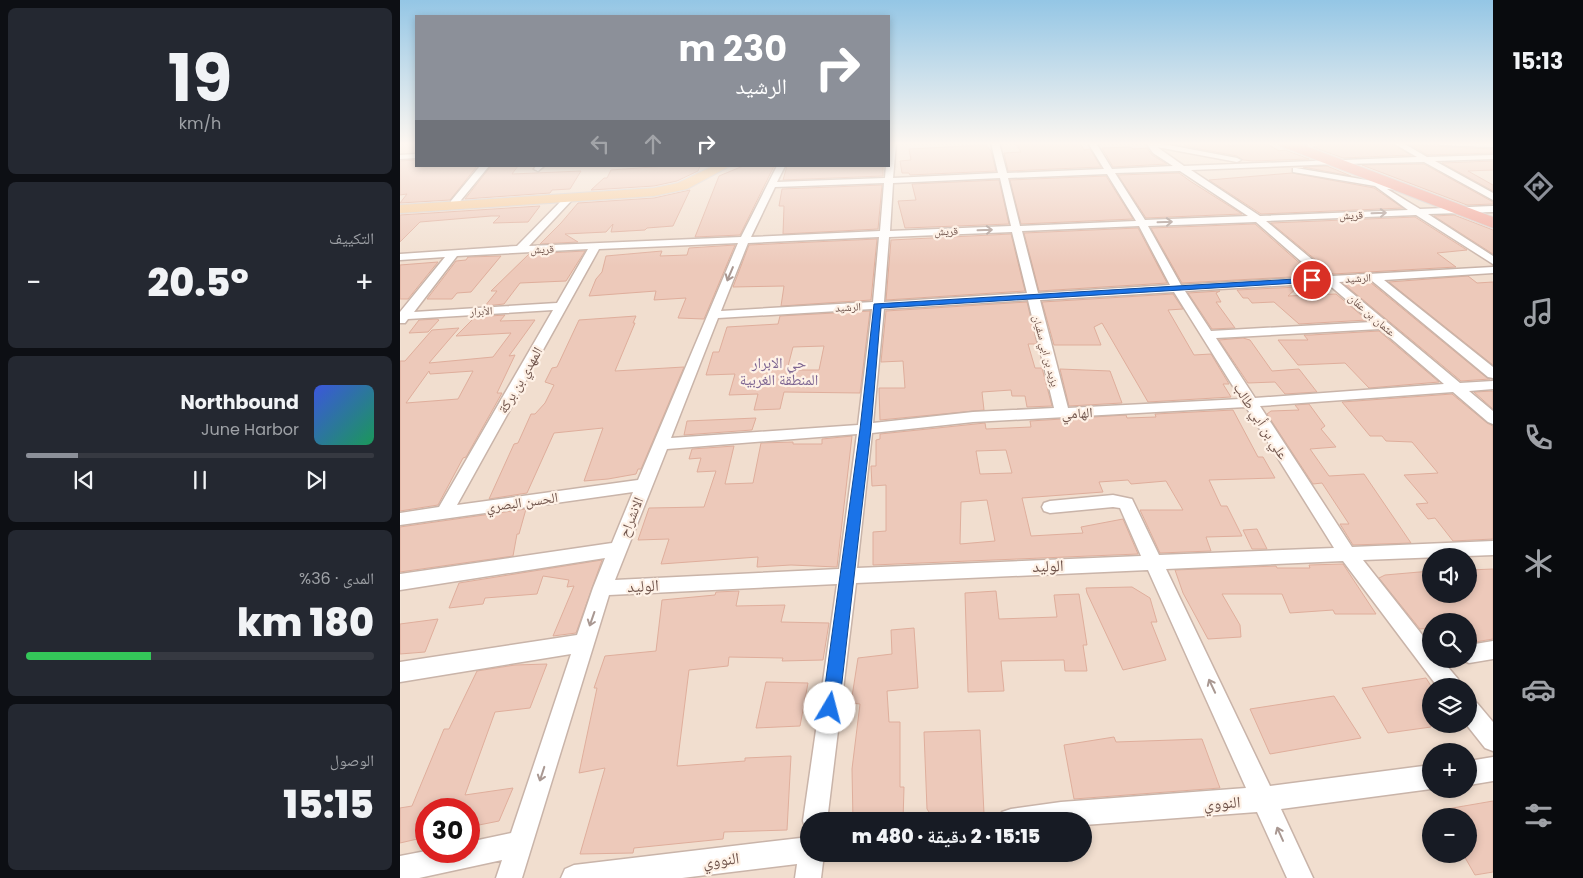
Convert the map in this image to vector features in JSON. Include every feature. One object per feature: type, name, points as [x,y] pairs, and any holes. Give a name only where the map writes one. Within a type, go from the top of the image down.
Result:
[{"type":"highway","points":[[1393,184],[1493,219]]},
{"type":"highway","points":[[1396,184],[1464,210],[1493,224]]},
{"type":"main road","points":[[400,208],[648,190],[676,184]]},
{"type":"main road","points":[[400,208],[643,193],[674,188],[683,184]]},
{"type":"street","points":[[454,203],[470,184]]},
{"type":"street","points":[[772,185],[802,184]]},
{"type":"street","points":[[816,812],[848,576],[865,429],[889,184]]},
{"type":"street","name":"يزيد بن ابي سفيان","points":[[1005,184],[1062,413]]},
{"type":"street","name":"علي بن أبي طالب","points":[[1116,184],[1142,223],[1177,288],[1348,555],[1422,644]]},
{"type":"street","name":"عثمان بن عفان","points":[[1207,184],[1257,218],[1331,279],[1493,419]]},
{"type":"street","points":[[1374,184],[1403,188]]},
{"type":"street","points":[[1374,184],[1493,261]]},
{"type":"street","points":[[1470,184],[1493,197]]},
{"type":"street","name":"الانشراح","points":[[509,878],[602,588],[744,240],[772,185]]},
{"type":"street","points":[[520,249],[569,198]]},
{"type":"street","name":"قريش","points":[[400,257],[520,249],[1493,209]]},
{"type":"street","name":"المهدي بن بركة","points":[[444,513],[595,246]]},
{"type":"street","points":[[401,318],[453,254]]},
{"type":"street","name":"الرشيد","points":[[713,315],[1493,270]]},
{"type":"street","points":[[1374,277],[1493,374]]},
{"type":"street","name":"الأبرار","points":[[401,318],[562,306]]},
{"type":"street","points":[[1207,335],[1384,325]]},
{"type":"street","name":"الهامي","points":[[660,444],[865,429],[973,417],[1249,403],[1493,385]]},
{"type":"street","name":"الحسن البصري","points":[[400,519],[644,486]]},
{"type":"street","points":[[1050,506],[1113,501],[1126,503],[1265,799],[1300,878]]},
{"type":"street","name":"الوليد","points":[[602,588],[1493,548]]},
{"type":"street","points":[[400,582],[618,549]]},
{"type":"street","points":[[400,672],[584,643]]},
{"type":"street","points":[[1477,653],[1493,650]]},
{"type":"street","points":[[1477,720],[1493,740]]},
{"type":"street","points":[[1477,771],[1493,769]]},
{"type":"street","name":"النووي","points":[[1088,812],[1265,799],[1422,779]]},
{"type":"street","points":[[400,868],[519,844]]},
{"type":"street","name":"النووي","points":[[574,878],[800,851]]},
{"type":"street","points":[[808,878],[809,862]]},
{"type":"shaded area","points":[[400,184],[1493,184],[1493,878],[400,878]]},
{"type":"building","points":[[400,184],[463,184],[450,200],[400,203],[407,194],[400,195]]},
{"type":"building","points":[[477,184],[573,184],[570,189],[552,190],[550,193],[465,199]]},
{"type":"building","points":[[598,184],[663,184],[654,186],[591,190]]},
{"type":"building","points":[[716,184],[765,184],[740,235],[695,237]]},
{"type":"building","points":[[912,184],[1000,184],[1009,224],[905,228],[898,201],[916,200]]},
{"type":"building","points":[[1011,184],[1111,184],[1133,219],[1021,224]]},
{"type":"building","points":[[1124,184],[1195,184],[1242,214],[1146,218]]},
{"type":"building","points":[[1215,184],[1352,184],[1374,188],[1403,208],[1261,214]]},
{"type":"building","points":[[1412,184],[1460,184],[1493,202],[1493,204],[1467,205]]},
{"type":"building","points":[[1480,184],[1491,184],[1493,185],[1493,191]]},
{"type":"building","points":[[882,185],[878,229],[783,234],[784,206],[779,206],[782,189]]},
{"type":"building","points":[[690,190],[673,226],[611,232],[613,224],[606,232],[565,234],[578,242],[540,244],[578,203],[654,198]]},
{"type":"building","points":[[540,206],[528,222],[493,223],[500,216],[491,216],[420,222],[400,242],[400,215]]},
{"type":"building","points":[[1454,215],[1493,230],[1493,254],[1434,216]]},
{"type":"building","points":[[1415,217],[1467,250],[1437,253],[1456,267],[1333,274],[1271,223]]},
{"type":"building","points":[[1255,224],[1311,273],[1308,276],[1182,283],[1151,228]]},
{"type":"building","points":[[1138,228],[1167,283],[1039,291],[1024,233]]},
{"type":"building","points":[[1011,234],[1025,291],[886,300],[891,240]]},
{"type":"building","points":[[877,239],[871,300],[781,306],[784,286],[733,287],[749,245]]},
{"type":"building","points":[[735,245],[704,319],[678,318],[686,298],[654,300],[656,291],[589,296],[596,279],[602,272],[606,256],[662,251],[660,256],[687,255],[689,248]]},
{"type":"building","points":[[585,251],[566,281],[520,283],[504,304],[485,306],[497,291],[491,291],[529,254]]},
{"type":"building","points":[[501,256],[471,292],[457,293],[452,299],[427,299],[456,261],[466,260],[468,257]]},
{"type":"building","points":[[438,262],[408,299],[400,299],[400,265]]},
{"type":"building","points":[[1468,276],[1477,283],[1493,282],[1493,365],[1389,282]]},
{"type":"building","points":[[1370,282],[1490,379],[1461,381],[1344,284]]},
{"type":"building","points":[[1298,287],[1288,296],[1336,294],[1367,320],[1299,324],[1274,302],[1252,303],[1248,298],[1243,298],[1237,290]]},
{"type":"building","points":[[1220,291],[1216,293],[1221,302],[1216,302],[1235,328],[1212,329],[1188,293]]},
{"type":"building","points":[[1173,294],[1183,309],[1168,310],[1194,355],[1211,354],[1229,384],[1223,384],[1231,397],[1148,402],[1102,323],[1094,327],[1101,345],[1054,345],[1042,302]]},
{"type":"building","points":[[1027,302],[1037,344],[1028,344],[1035,368],[1042,368],[1052,406],[1027,407],[1025,396],[1012,396],[1011,390],[982,392],[984,410],[880,420],[879,388],[905,388],[903,361],[881,362],[886,311]]},
{"type":"building","points":[[870,311],[860,393],[784,392],[780,409],[754,410],[758,394],[729,395],[735,374],[706,375],[713,352],[719,352],[727,327],[778,324],[780,316]],"holes":[[[824,346],[819,370],[787,370],[793,347]]]},
{"type":"building","points":[[505,315],[500,321],[535,320],[509,356],[515,355],[497,393],[502,393],[466,457],[463,458],[438,505],[400,511],[400,361],[405,361],[432,330],[459,328],[429,363],[493,357],[511,333],[456,336],[475,317]],"holes":[[[429,371],[430,374],[473,371],[458,399],[406,403]]]},
{"type":"building","points":[[636,316],[633,323],[635,323],[615,371],[684,367],[641,469],[638,469],[636,474],[584,481],[603,428],[554,433],[527,493],[489,499],[514,444],[518,443],[531,414],[535,414],[545,403],[554,385],[545,382],[552,368],[557,367],[579,320]]},
{"type":"building","points":[[419,320],[439,320],[428,332],[409,333]]},
{"type":"building","points":[[1379,331],[1439,382],[1369,388],[1345,363],[1298,365],[1278,340],[1308,340],[1304,335]]},
{"type":"building","points":[[1243,338],[1250,340],[1272,371],[1299,369],[1317,392],[1285,394],[1275,382],[1248,383],[1219,340]]},
{"type":"building","points":[[1060,369],[1110,371],[1122,403],[1069,406]]},
{"type":"building","points":[[1493,391],[1493,409],[1474,392]]},
{"type":"building","points":[[1452,394],[1493,426],[1493,539],[1453,541],[1435,518],[1428,519],[1416,504],[1428,503],[1404,475],[1438,473],[1412,442],[1386,441],[1382,436],[1370,436],[1342,402]]},
{"type":"building","points":[[1309,404],[1325,426],[1321,429],[1336,447],[1310,449],[1329,476],[1364,474],[1411,543],[1353,545],[1340,524],[1349,524],[1322,483],[1313,484],[1267,414],[1271,411],[1299,410],[1295,405]]},
{"type":"building","points":[[1233,410],[1258,457],[1263,457],[1275,478],[1209,480],[1221,506],[1227,506],[1242,536],[1206,537],[1211,551],[1160,553],[1140,510],[1183,510],[1166,481],[1131,484],[1128,480],[1099,482],[1103,492],[1022,498],[1031,536],[1083,533],[1081,527],[1123,519],[1138,554],[873,565],[873,532],[886,531],[886,485],[872,486],[871,466],[876,466],[876,440],[880,439],[880,434],[985,423],[986,429],[1031,427],[1030,421],[1126,415],[1127,418],[1156,417],[1155,414]],"holes":[[[1006,450],[1012,473],[980,474],[976,451]],[[987,500],[995,541],[960,544],[961,502]]]},
{"type":"building","points":[[756,418],[752,430],[684,435],[687,421]]},
{"type":"building","points":[[852,436],[837,567],[791,565],[757,567],[758,557],[661,564],[669,539],[638,540],[649,508],[704,507],[716,471],[697,472],[701,458],[689,459],[692,449],[734,446],[725,484],[753,483],[761,443],[793,442],[793,444],[822,444],[822,439]]},
{"type":"building","points":[[526,509],[519,534],[517,534],[513,556],[400,572],[400,527]]},
{"type":"building","points":[[1257,529],[1267,549],[1252,549],[1243,530]]},
{"type":"building","points":[[602,560],[576,633],[553,636],[574,586],[567,587],[569,580],[543,576],[537,594],[485,598],[483,604],[449,608],[459,583]]},
{"type":"building","points":[[1343,564],[1376,614],[1335,614],[1333,610],[1290,613],[1282,594],[1222,594],[1240,625],[1241,637],[1208,639],[1183,593],[1175,570],[1276,566],[1277,568],[1310,568],[1309,565]]},
{"type":"building","points":[[1493,569],[1493,639],[1477,642],[1477,613],[1422,613],[1422,629],[1420,629],[1379,578],[1385,575],[1422,572],[1422,603],[1477,603],[1477,570]]},
{"type":"building","points":[[1132,587],[1150,598],[1157,622],[1151,622],[1166,660],[1123,670],[1086,588]]},
{"type":"building","points":[[739,591],[736,606],[785,605],[781,622],[829,623],[823,660],[782,661],[783,658],[729,657],[728,666],[689,670],[677,766],[745,761],[745,758],[791,756],[787,830],[724,832],[723,839],[634,848],[633,853],[580,854],[605,768],[579,773],[597,688],[594,688],[605,656],[656,651],[662,600],[715,595],[716,592]]},
{"type":"building","points":[[996,591],[999,619],[1057,617],[1054,595],[1079,594],[1087,645],[1083,645],[1087,671],[1065,671],[1064,660],[1001,661],[1004,691],[968,692],[965,593]]},
{"type":"building","points":[[438,619],[425,652],[400,654],[400,624]]},
{"type":"building","points":[[914,628],[918,688],[887,691],[889,722],[900,722],[900,787],[904,787],[903,812],[853,812],[852,769],[860,704],[851,703],[858,658],[892,654],[891,630]]},
{"type":"building","points":[[547,664],[530,708],[495,712],[465,795],[513,788],[499,821],[480,825],[480,798],[415,798],[444,729],[449,729],[477,671],[515,665]]},
{"type":"building","points":[[1422,679],[1422,728],[1388,733],[1362,688]]},
{"type":"building","points":[[766,682],[808,683],[800,726],[756,728]]},
{"type":"building","points":[[1334,696],[1361,738],[1270,754],[1250,709]]},
{"type":"building","points":[[980,730],[984,812],[929,812],[927,809],[924,732]]},
{"type":"building","points":[[1114,737],[1116,742],[1202,739],[1220,788],[1074,799],[1064,745]]},
{"type":"building","points":[[415,799],[415,840],[400,843],[400,808],[412,806]]},
{"type":"building","points":[[1493,801],[1493,872],[1475,875],[1468,863],[1477,863],[1477,808],[1453,808]]},
{"type":"district","name":"حي الابرار المنطقة الغربية","points":[[779,370]]},
{"type":"route","points":[[830,708],[848,576],[877,305],[1312,280]]}]
